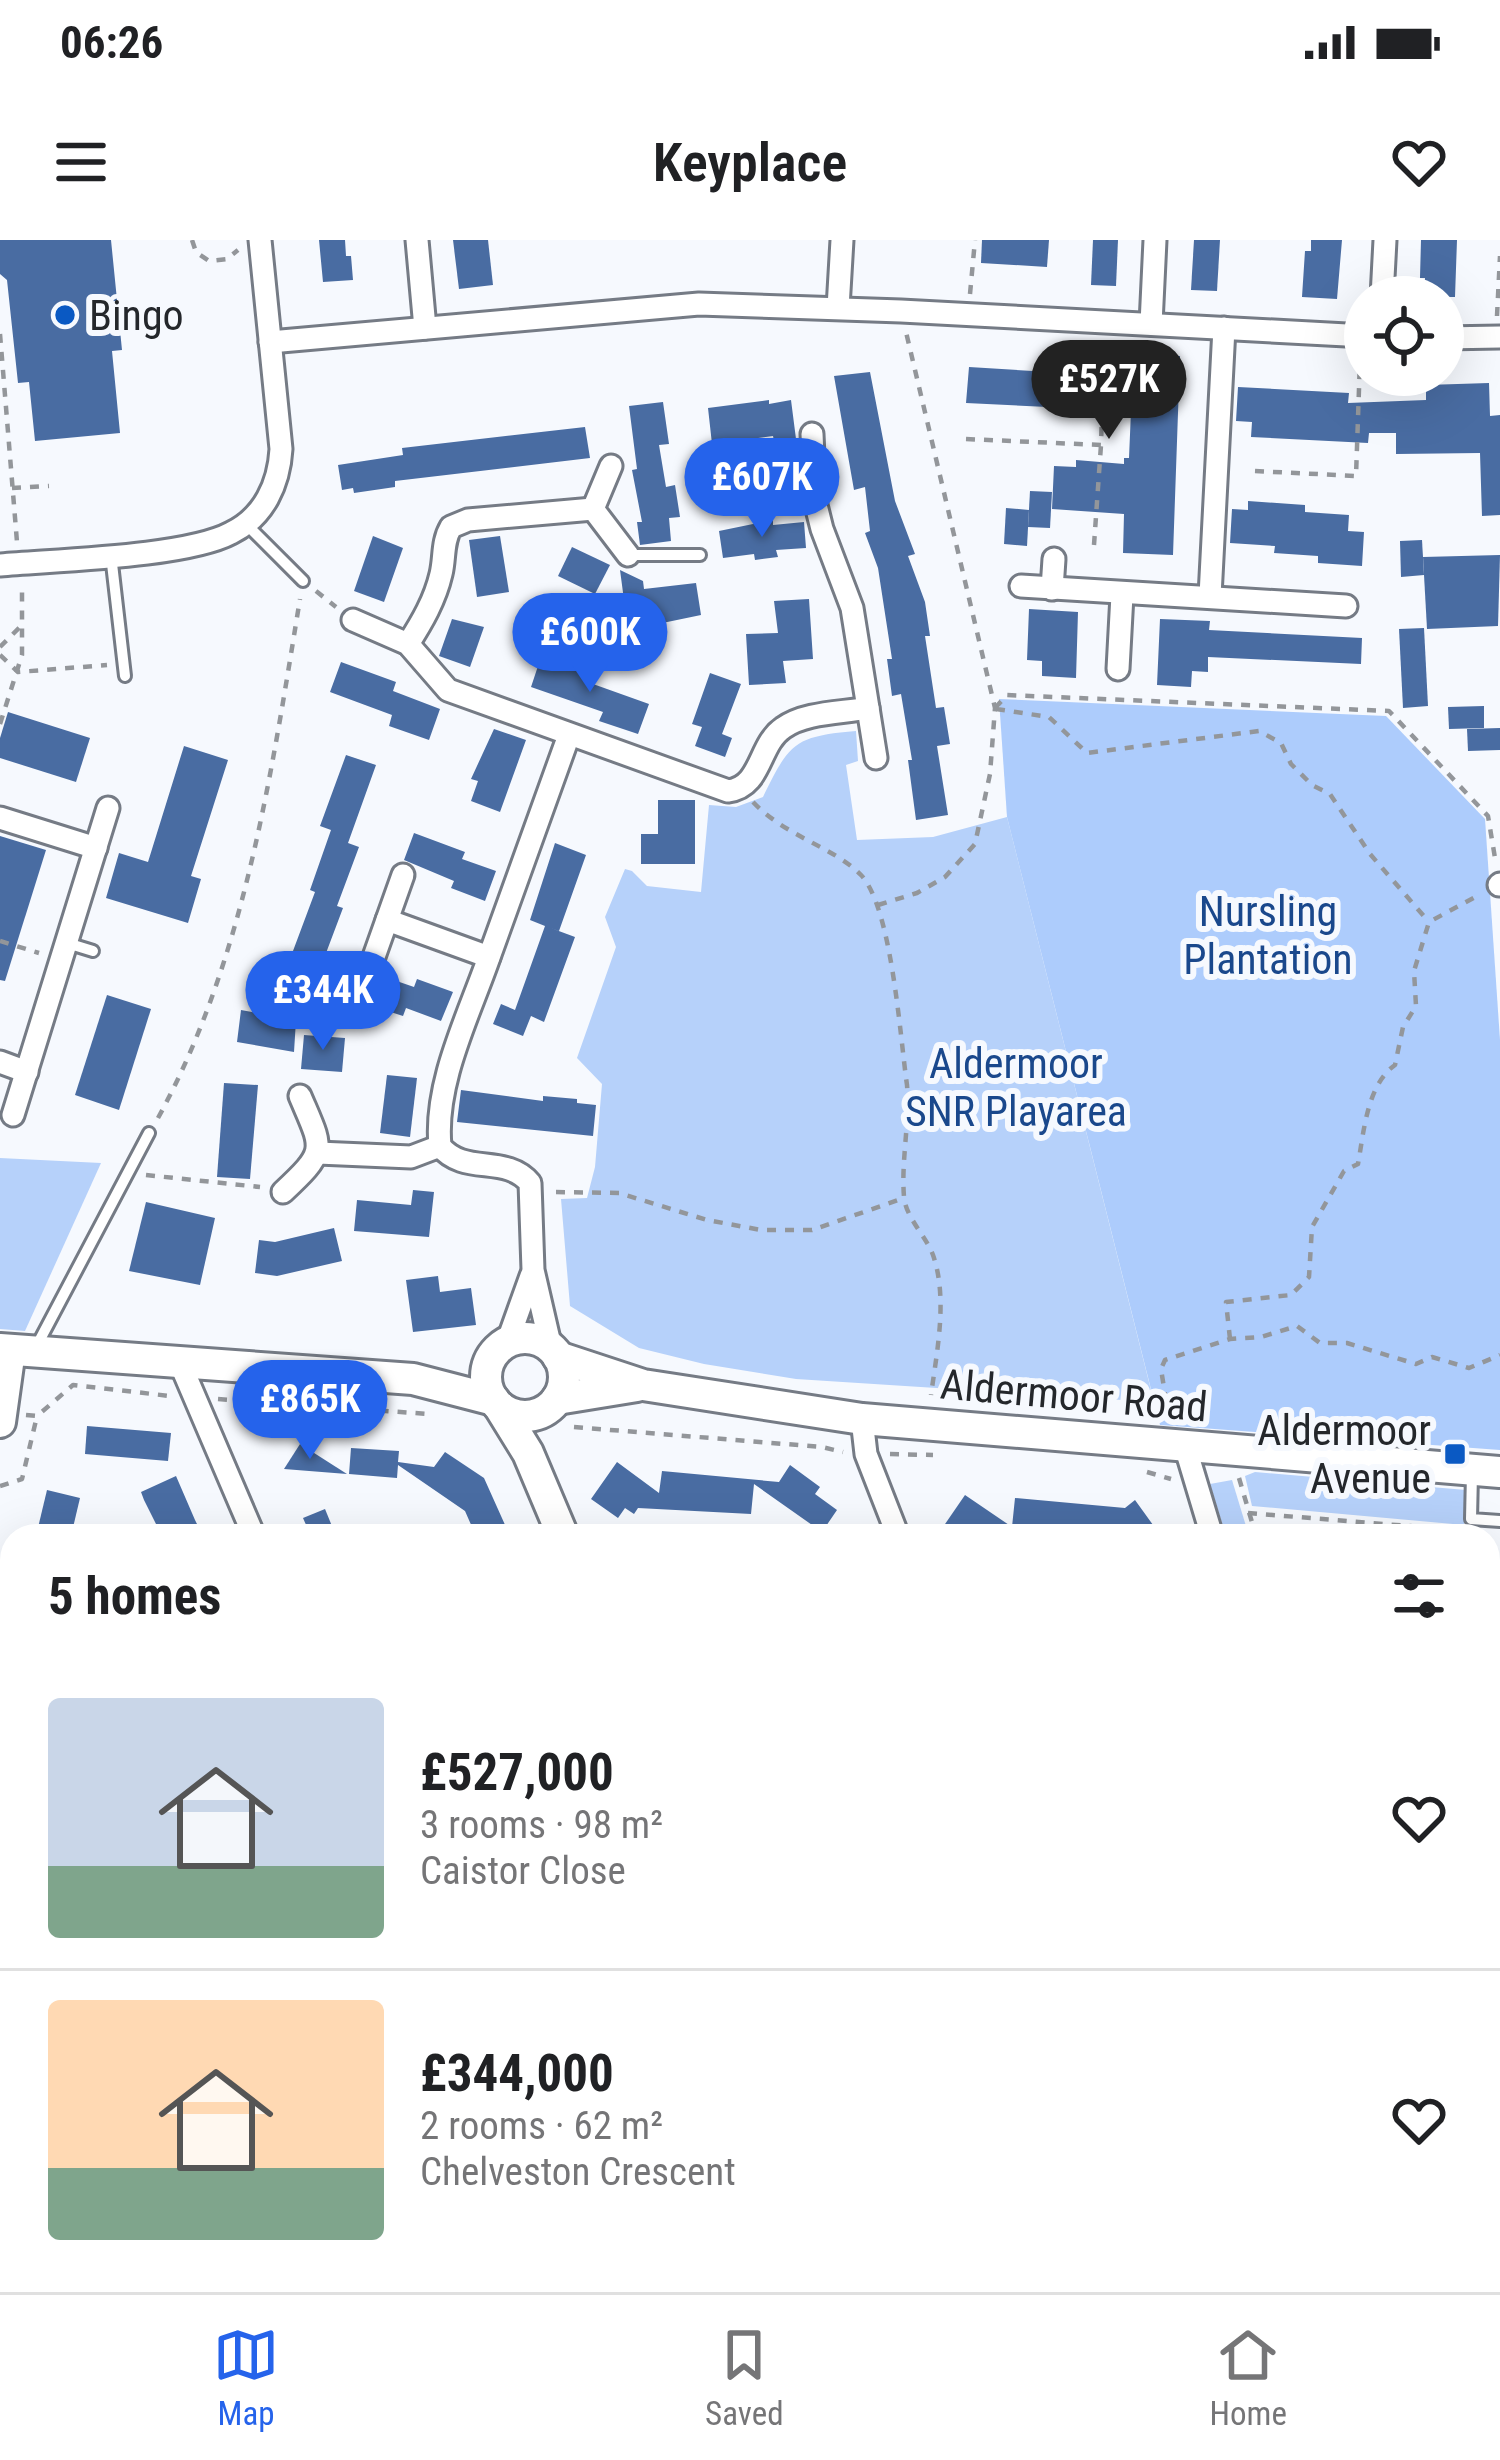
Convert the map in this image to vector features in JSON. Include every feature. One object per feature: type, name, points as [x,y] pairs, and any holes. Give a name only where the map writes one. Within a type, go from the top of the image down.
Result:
[{"type":"street","points":[[417,240],[425,328]]},
{"type":"street","points":[[838,308],[842,240]]},
{"type":"street","points":[[1151,324],[1155,240]]},
{"type":"street","points":[[1383,276],[1385,240]]},
{"type":"street","points":[[9,564],[111,555],[219,538],[245,524],[265,503],[280,463],[270,342],[251,243]]},
{"type":"street","points":[[270,342],[699,304],[901,310],[1344,335]]},
{"type":"street","points":[[1210,596],[1224,328]]},
{"type":"street","points":[[1464,338],[1498,337]]},
{"type":"street","points":[[812,434],[812,475],[822,529],[852,608],[876,758]]},
{"type":"street","points":[[592,509],[611,466]]},
{"type":"street","points":[[716,485],[812,475]]},
{"type":"street","points":[[592,509],[628,555]]},
{"type":"street","points":[[407,644],[428,612],[451,527],[468,520],[592,509]]},
{"type":"street","points":[[1052,589],[1054,559]]},
{"type":"street","points":[[1021,586],[1346,606]]},
{"type":"street","points":[[1118,669],[1122,595]]},
{"type":"street","points":[[353,620],[407,644],[448,690],[728,791],[742,788],[753,778],[772,737],[788,724],[868,708]]},
{"type":"street","points":[[440,1146],[445,1091],[569,735]]},
{"type":"street","points":[[13,1115],[108,808]]},
{"type":"street","points":[[0,818],[96,848]]},
{"type":"street","points":[[370,968],[403,875]]},
{"type":"street","points":[[387,920],[489,957]]},
{"type":"street","points":[[0,1062],[27,1072]]},
{"type":"street","points":[[284,1192],[318,1153],[300,1096]]},
{"type":"street","points":[[318,1153],[411,1157],[440,1146]]},
{"type":"street","points":[[440,1146],[455,1160],[515,1170],[524,1175],[532,1193],[533,1270],[564,1383],[542,1424],[561,1524]]},
{"type":"street","points":[[496,1403],[486,1375],[533,1270]]},
{"type":"street","points":[[413,1378],[465,1365],[530,1339],[555,1353]]},
{"type":"street","points":[[0,1418],[14,1350],[413,1378],[496,1403],[542,1424]]},
{"type":"street","name":"Aldermoor Road","points":[[555,1353],[644,1385],[862,1419],[932,1441],[1179,1446],[1486,1471]]},
{"type":"street","points":[[179,1363],[249,1524]]},
{"type":"street","name":"Aldermoor Road","points":[[542,1424],[644,1385]]},
{"type":"street","points":[[862,1419],[866,1454],[893,1524]]},
{"type":"street","points":[[1179,1446],[1208,1524]]},
{"type":"lane","points":[[245,524],[303,581]]},
{"type":"lane","points":[[111,555],[124,670]]},
{"type":"lane","points":[[628,555],[700,556]]},
{"type":"lane","points":[[64,952],[93,952]]},
{"type":"lane","points":[[14,1350],[149,1133]]},
{"type":"lane","points":[[1486,1471],[1471,1519],[1500,1521]]},
{"type":"path","points":[[192,240],[196,252],[209,261],[227,259],[251,243]]},
{"type":"path","points":[[968,314],[975,240]]},
{"type":"path","points":[[1498,337],[1500,256]]},
{"type":"path","points":[[878,905],[917,893],[945,877],[975,844],[990,774],[994,709],[901,310]]},
{"type":"path","points":[[1094,545],[1106,322]]},
{"type":"path","points":[[0,334],[12,488],[9,564],[22,624],[18,672],[0,724]]},
{"type":"path","points":[[1255,471],[1356,476],[1360,396]]},
{"type":"path","points":[[966,439],[1101,445]]},
{"type":"path","points":[[12,488],[49,487]]},
{"type":"path","points":[[149,1133],[184,1065],[244,893],[276,745],[303,581],[353,620]]},
{"type":"path","points":[[0,646],[22,624]]},
{"type":"path","points":[[0,655],[18,672],[124,670]]},
{"type":"path","points":[[994,709],[1007,694],[1389,710],[1488,816],[1500,884],[1429,922],[1414,971],[1416,1006],[1403,1027],[1395,1065],[1382,1074],[1367,1113],[1358,1163],[1344,1171],[1312,1227],[1309,1277],[1291,1295],[1226,1302],[1230,1339]]},
{"type":"path","points":[[994,709],[1049,717],[1087,752],[1259,731],[1281,742],[1292,764],[1312,785],[1330,794],[1370,854],[1429,922]]},
{"type":"path","points":[[542,1424],[547,1441],[560,1428],[582,1426],[866,1454],[932,1441],[938,1276],[934,1257],[904,1198],[907,1085],[878,905],[860,873],[786,832],[742,788]]},
{"type":"path","points":[[0,941],[64,952]]},
{"type":"path","points":[[128,1172],[233,1186],[276,1186],[284,1192]]},
{"type":"path","points":[[532,1193],[619,1193],[707,1220],[760,1230],[812,1230],[904,1198]]},
{"type":"path","points":[[1179,1446],[1160,1369],[1166,1360],[1230,1339],[1261,1337],[1297,1326],[1320,1342],[1348,1343],[1416,1364],[1432,1357],[1469,1367],[1500,1355]]},
{"type":"path","points":[[0,1486],[22,1479],[37,1416],[73,1385],[444,1415]]},
{"type":"path","points":[[0,1418],[37,1416]]},
{"type":"path","points":[[1138,1469],[1169,1479],[1238,1474],[1252,1524]]},
{"type":"path","points":[[1248,1513],[1381,1524]]},
{"type":"green space","name":"Nursling Plantation","points":[[999,699],[1386,716],[1485,819],[1500,1040],[1500,1450],[1160,1425],[1007,817]]},
{"type":"green space","name":"Aldermoor SNR Playarea","points":[[856,731],[858,761],[846,765],[857,840],[933,837],[1007,817],[1154,1402],[796,1379],[704,1364],[639,1348],[570,1306],[561,1199],[587,1198],[595,1167],[602,1084],[577,1058],[616,947],[605,917],[625,869],[647,886],[701,892],[709,805],[736,807],[763,797],[796,746],[819,736]]},
{"type":"green space","points":[[0,1158],[101,1163],[25,1331],[0,1329]]},
{"type":"green space","points":[[1255,1472],[1466,1490],[1464,1524],[1252,1506],[1245,1476]]},
{"type":"green space","points":[[1232,1480],[1245,1524],[1222,1524],[1210,1484]]},
{"type":"building","name":"Bingo","points":[[0,240],[111,240],[122,350],[112,351],[120,433],[35,441],[29,382],[18,383],[7,280],[0,274]]},
{"type":"building","points":[[319,240],[345,240],[353,280],[323,282]]},
{"type":"building","points":[[453,240],[488,240],[493,285],[459,289]]},
{"type":"building","points":[[982,240],[1049,240],[1047,267],[981,263]]},
{"type":"building","points":[[1093,240],[1118,240],[1116,286],[1091,285]]},
{"type":"building","points":[[1194,240],[1220,240],[1217,291],[1191,290]]},
{"type":"building","points":[[1311,240],[1342,240],[1337,299],[1302,297],[1305,251],[1311,251]]},
{"type":"building","points":[[1421,240],[1457,240],[1456,276],[1420,276]]},
{"type":"building","points":[[1146,355],[1180,356],[1173,555],[1123,553],[1124,514],[1052,509],[1054,466],[1076,467],[1076,460],[1124,464],[1124,458],[1129,458],[1131,411],[966,403],[969,367],[1130,377],[1130,370],[1146,370]]},
{"type":"building","points":[[870,372],[895,501],[915,554],[908,556],[925,602],[936,708],[944,707],[950,744],[937,746],[948,815],[916,820],[901,694],[892,696],[887,659],[892,659],[878,568],[865,533],[870,531],[865,487],[854,490],[834,376]]},
{"type":"building","points":[[1489,383],[1490,416],[1500,415],[1500,515],[1482,516],[1480,453],[1396,454],[1396,433],[1369,433],[1368,443],[1251,437],[1252,422],[1236,421],[1238,387],[1344,393],[1348,403],[1464,396],[1464,384]]},
{"type":"building","points":[[769,400],[769,404],[791,400],[796,439],[774,441],[773,436],[712,444],[708,408]]},
{"type":"building","points":[[663,402],[669,444],[659,445],[666,487],[675,485],[680,517],[669,518],[671,541],[640,545],[637,522],[642,522],[632,470],[637,469],[629,406]]},
{"type":"building","points":[[585,427],[590,458],[395,481],[395,487],[354,493],[353,488],[342,490],[338,465],[403,455],[402,448]]},
{"type":"building","points":[[1030,491],[1052,492],[1050,528],[1028,527]]},
{"type":"building","points":[[1248,501],[1305,505],[1305,512],[1349,515],[1348,531],[1364,532],[1362,566],[1274,553],[1275,546],[1230,543],[1232,509],[1248,510]]},
{"type":"building","points":[[1006,508],[1029,510],[1027,546],[1004,544]]},
{"type":"building","points":[[773,520],[773,525],[804,522],[806,548],[776,550],[778,557],[755,560],[754,554],[723,558],[719,531]]},
{"type":"building","points":[[373,536],[403,548],[384,602],[354,591]]},
{"type":"building","points":[[500,536],[509,592],[477,597],[469,540]]},
{"type":"building","points":[[1422,540],[1424,575],[1401,577],[1400,541]]},
{"type":"building","points":[[572,547],[610,565],[595,594],[558,576]]},
{"type":"building","points":[[1500,555],[1498,626],[1427,629],[1423,557]]},
{"type":"building","points":[[620,570],[643,581],[644,589],[696,583],[701,615],[648,626],[646,612],[626,615]]},
{"type":"building","points":[[809,599],[813,659],[783,661],[786,683],[749,685],[746,634],[778,633],[774,601]]},
{"type":"building","points":[[1029,609],[1078,612],[1076,678],[1042,676],[1042,661],[1027,660]]},
{"type":"building","points":[[452,619],[484,627],[470,667],[439,656]]},
{"type":"building","points":[[1160,619],[1210,621],[1209,630],[1362,638],[1361,664],[1208,657],[1208,672],[1192,671],[1191,687],[1157,685]]},
{"type":"building","points":[[1424,628],[1428,706],[1403,708],[1399,629]]},
{"type":"building","points":[[541,657],[596,676],[593,684],[649,704],[638,734],[599,721],[603,712],[531,687]]},
{"type":"building","points":[[341,662],[396,682],[393,691],[440,709],[429,740],[389,726],[392,715],[330,692]]},
{"type":"building","points":[[710,673],[741,684],[722,734],[732,738],[725,757],[695,746],[702,727],[692,724]]},
{"type":"building","points":[[1484,706],[1484,728],[1449,729],[1448,707]]},
{"type":"building","points":[[8,712],[90,738],[76,782],[0,758]]},
{"type":"building","points":[[1500,728],[1500,750],[1468,751],[1467,729]]},
{"type":"building","points":[[494,729],[526,740],[500,812],[471,801],[478,781],[471,779]]},
{"type":"building","points":[[184,746],[228,760],[191,876],[201,879],[188,923],[106,898],[119,853],[148,862]]},
{"type":"building","points":[[346,755],[376,765],[348,843],[359,847],[337,906],[343,908],[317,977],[287,967],[315,892],[310,890],[331,830],[320,826]]},
{"type":"building","points":[[658,800],[695,800],[695,864],[641,864],[641,834],[658,834]]},
{"type":"building","points":[[414,833],[465,852],[462,859],[496,871],[485,901],[451,888],[454,881],[404,860]]},
{"type":"building","points":[[0,836],[46,850],[5,981],[0,980]]},
{"type":"building","points":[[555,843],[586,855],[559,931],[548,927],[575,937],[544,1022],[531,1016],[523,1036],[493,1024],[501,1004],[515,1010],[545,926],[530,920]]},
{"type":"building","points":[[382,976],[414,987],[417,979],[453,992],[441,1021],[406,1008],[403,1016],[372,1006]]},
{"type":"building","points":[[107,995],[151,1009],[119,1110],[75,1095]]},
{"type":"building","points":[[241,1010],[296,1020],[294,1052],[237,1042]]},
{"type":"building","points":[[304,1035],[345,1038],[342,1072],[301,1069]]},
{"type":"building","points":[[387,1075],[417,1078],[410,1137],[380,1133]]},
{"type":"building","points":[[224,1083],[258,1085],[250,1179],[217,1177]]},
{"type":"building","points":[[461,1090],[543,1101],[543,1096],[577,1099],[577,1103],[596,1105],[593,1136],[457,1122]]},
{"type":"building","points":[[413,1190],[434,1192],[429,1237],[354,1231],[357,1200],[411,1205]]},
{"type":"building","points":[[146,1202],[215,1218],[200,1285],[129,1271]]},
{"type":"building","points":[[334,1228],[342,1261],[277,1276],[255,1273],[259,1240],[275,1242]]},
{"type":"building","points":[[438,1276],[440,1292],[471,1288],[476,1325],[413,1332],[406,1280]]},
{"type":"building","points":[[87,1426],[171,1433],[168,1461],[85,1454]]},
{"type":"building","points":[[300,1444],[347,1474],[284,1469]]},
{"type":"building","points":[[351,1448],[399,1451],[398,1462],[434,1467],[445,1452],[484,1478],[505,1524],[471,1524],[465,1511],[398,1465],[397,1478],[349,1474]]},
{"type":"building","points":[[617,1462],[659,1493],[662,1471],[779,1482],[790,1465],[820,1487],[815,1494],[837,1510],[827,1524],[811,1524],[754,1484],[751,1514],[638,1508],[634,1514],[625,1508],[618,1518],[591,1499]]},
{"type":"building","points":[[176,1476],[198,1524],[156,1524],[141,1492]]},
{"type":"building","points":[[47,1490],[80,1498],[74,1524],[39,1524]]},
{"type":"building","points":[[965,1495],[1008,1524],[945,1524]]},
{"type":"building","points":[[1015,1498],[1125,1508],[1135,1500],[1152,1524],[1012,1524]]},
{"type":"building","points":[[325,1509],[331,1524],[306,1524],[303,1518]]},
{"type":"place","name":"Bingo","points":[[65,315]]},
{"type":"place","name":"Aldermoor Avenue","points":[[1455,1454]]}]
